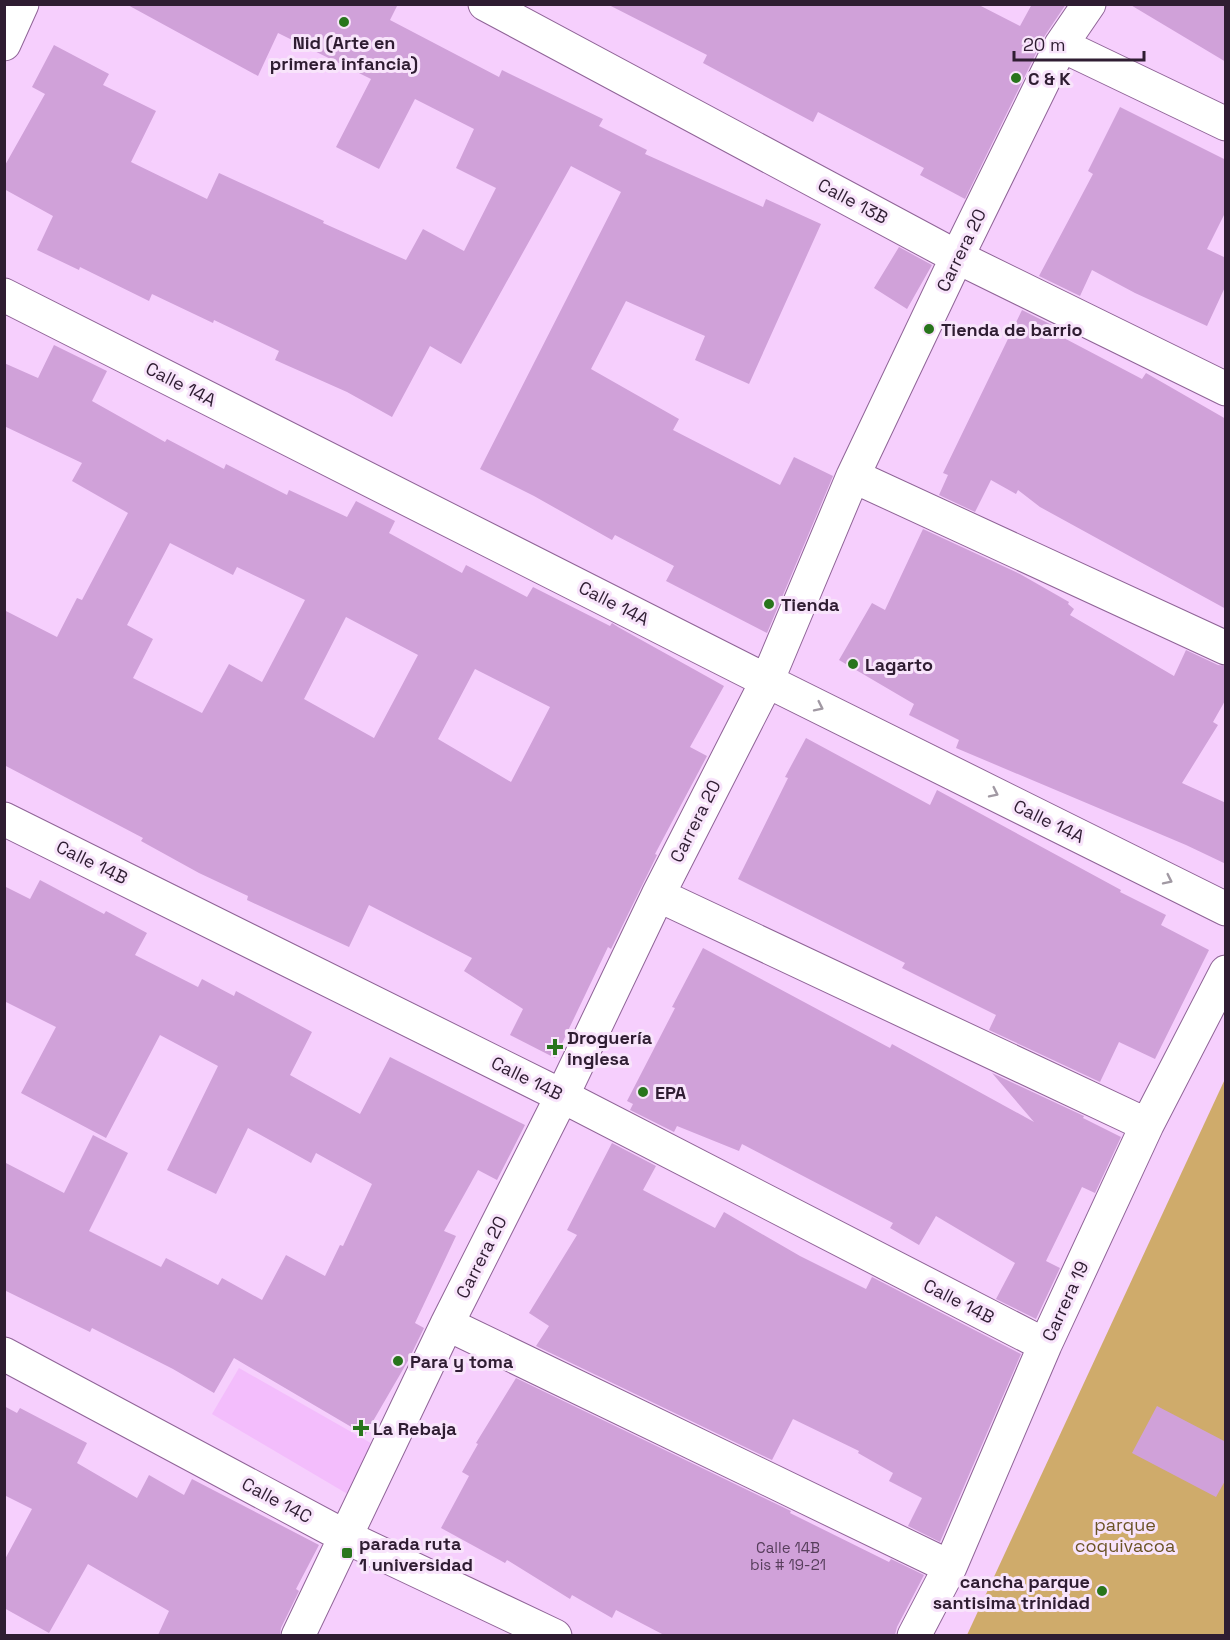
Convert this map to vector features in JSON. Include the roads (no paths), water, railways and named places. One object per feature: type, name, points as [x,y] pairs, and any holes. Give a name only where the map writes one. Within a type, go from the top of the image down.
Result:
[{"type":"street","points":[[4,44],[22,4]]},
{"type":"street","name":"Calle 13B","points":[[485,4],[957,257],[1226,389]]},
{"type":"street","name":"Carrera 20","points":[[298,1635],[447,1324],[766,681],[853,477],[957,257],[1061,45],[1089,4]]},
{"type":"street","points":[[1061,45],[1226,124]]},
{"type":"street","name":"Calle 14A","points":[[4,295],[766,681],[1226,909]]},
{"type":"street","points":[[853,477],[1226,648]]},
{"type":"street","name":"Calle 14B","points":[[4,819],[562,1096],[1045,1345]]},
{"type":"street","points":[[658,895],[1147,1125]]},
{"type":"street","name":"Carrera 19","points":[[914,1635],[950,1567],[1045,1345],[1147,1125],[1226,972]]},
{"type":"street","points":[[447,1324],[950,1567]]},
{"type":"street","name":"Calle 14C","points":[[4,1354],[346,1537],[555,1635]]},
{"type":"place","name":"Nid (Arte en primera infancia)","points":[[344,22]]},
{"type":"place","name":"C & K","points":[[1016,78]]},
{"type":"place","name":"Tienda de barrio","points":[[929,329]]},
{"type":"place","name":"Tienda","points":[[769,604]]},
{"type":"place","name":"Lagarto","points":[[853,664]]},
{"type":"place","name":"Droguería inglesa","points":[[555,1047]]},
{"type":"place","name":"EPA","points":[[643,1092]]},
{"type":"place","name":"Para y toma","points":[[398,1361]]},
{"type":"place","name":"La Rebaja","points":[[361,1428]]},
{"type":"place","name":"parada ruta 1 universidad","points":[[347,1553]]},
{"type":"place","name":"cancha parque santisima trinidad","points":[[1102,1591]]},
{"type":"park label","name":"parque coquivacoa","points":[[1125,1534]]}]
